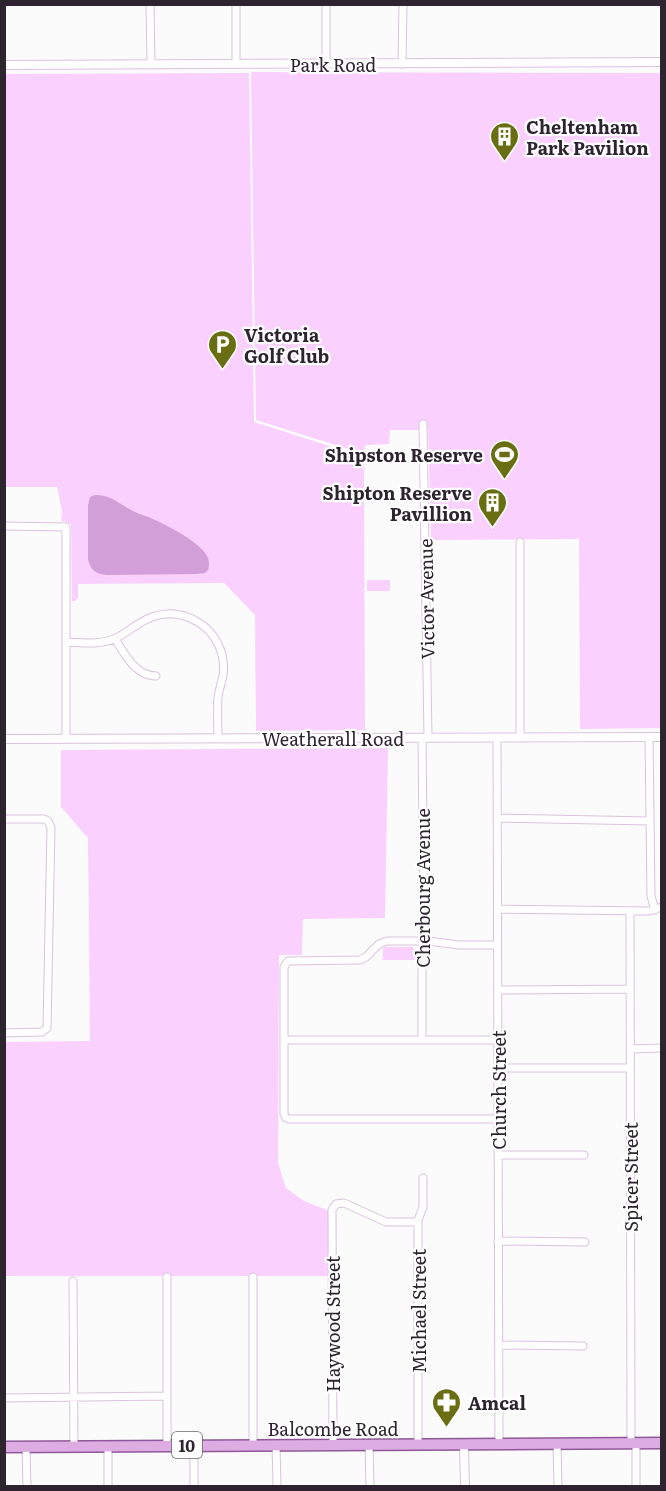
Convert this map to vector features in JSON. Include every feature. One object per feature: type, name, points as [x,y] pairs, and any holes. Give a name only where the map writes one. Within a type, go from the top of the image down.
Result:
[{"type":"main road","name":"Balcombe Road","points":[[4,1447],[662,1443]]},
{"type":"street","points":[[150,4],[151,65]]},
{"type":"street","points":[[236,4],[236,64]]},
{"type":"street","points":[[326,4],[326,64]]},
{"type":"street","points":[[403,4],[403,64]]},
{"type":"street","name":"Park Road","points":[[4,65],[662,62]]},
{"type":"street","name":"Victor Avenue","points":[[423,424],[425,738]]},
{"type":"street","points":[[4,526],[66,526],[66,738]]},
{"type":"street","points":[[520,542],[520,736]]},
{"type":"street","points":[[66,642],[101,642],[115,639],[141,621],[164,614],[187,616],[198,622],[206,628],[219,645],[224,665],[218,694],[218,738]]},
{"type":"street","points":[[115,639],[138,671],[145,675],[156,676]]},
{"type":"street","name":"Church Street","points":[[497,737],[499,1444]]},
{"type":"street","points":[[498,909],[630,911],[658,909],[651,897],[649,737]]},
{"type":"street","name":"Weatherall Road","points":[[4,739],[662,737]]},
{"type":"street","name":"Cherbourg Avenue","points":[[422,1039],[425,738]]},
{"type":"street","points":[[497,818],[650,821]]},
{"type":"street","points":[[4,819],[44,819],[48,821],[51,828],[48,1025],[42,1032],[4,1033]]},
{"type":"street","name":"Spicer Street","points":[[630,911],[633,1443],[636,1486]]},
{"type":"street","points":[[497,945],[459,945],[423,941],[382,942],[360,960],[291,960],[285,963],[284,1114],[289,1119],[498,1119]]},
{"type":"street","points":[[498,990],[630,989]]},
{"type":"street","points":[[284,1040],[497,1040]]},
{"type":"street","points":[[630,1049],[662,1048]]},
{"type":"street","points":[[498,1068],[630,1068]]},
{"type":"street","points":[[498,1155],[584,1155]]},
{"type":"street","name":"Michael Street","points":[[418,1444],[418,1222],[423,1207],[423,1178]]},
{"type":"street","name":"Haywood Street","points":[[333,1445],[332,1210],[336,1204],[344,1203],[386,1222],[418,1222]]},
{"type":"street","points":[[498,1241],[585,1242]]},
{"type":"street","points":[[167,1277],[167,1445]]},
{"type":"street","points":[[253,1277],[253,1445]]},
{"type":"street","points":[[73,1281],[74,1447]]},
{"type":"street","points":[[499,1345],[583,1346]]},
{"type":"street","points":[[4,1398],[167,1396]]},
{"type":"street","points":[[464,1444],[465,1486]]},
{"type":"street","points":[[557,1444],[558,1486]]},
{"type":"street","points":[[194,1445],[194,1486]]},
{"type":"street","points":[[276,1445],[277,1486]]},
{"type":"street","points":[[369,1445],[370,1486]]},
{"type":"street","points":[[108,1446],[108,1486]]},
{"type":"street","points":[[26,1447],[27,1486]]},
{"type":"shaded area","points":[[251,72],[661,73],[661,728],[580,729],[579,539],[431,540],[428,427],[419,430],[390,430],[389,444],[365,445],[364,454],[256,420]]},
{"type":"shaded area","name":"Victoria Golf Club","points":[[249,73],[254,422],[364,457],[365,730],[256,731],[255,615],[224,583],[78,584],[78,598],[72,601],[71,524],[61,521],[62,511],[57,487],[5,487],[4,74]]},
{"type":"shaded area","points":[[95,495],[110,498],[189,539],[206,555],[209,561],[208,570],[205,573],[196,574],[107,575],[94,571],[88,559],[88,505],[90,497]]},
{"type":"shaded area","points":[[367,580],[390,580],[390,591],[367,591]]},
{"type":"shaded area","points":[[388,748],[385,918],[303,919],[302,955],[279,955],[278,1163],[286,1188],[304,1201],[329,1211],[329,1276],[5,1276],[4,1042],[90,1041],[88,838],[61,807],[61,750]]},
{"type":"shaded area","points":[[384,947],[413,947],[415,960],[383,960]]},
{"type":"place","name":"Cheltenham Park Pavilion","points":[[505,162]]},
{"type":"place","name":"Victoria Golf Club","points":[[223,370]]},
{"type":"place","name":"Shipston Reserve","points":[[504,480]]},
{"type":"place","name":"Shipton Reserve Pavillion","points":[[493,528]]},
{"type":"place","name":"Amcal","points":[[447,1428]]}]
